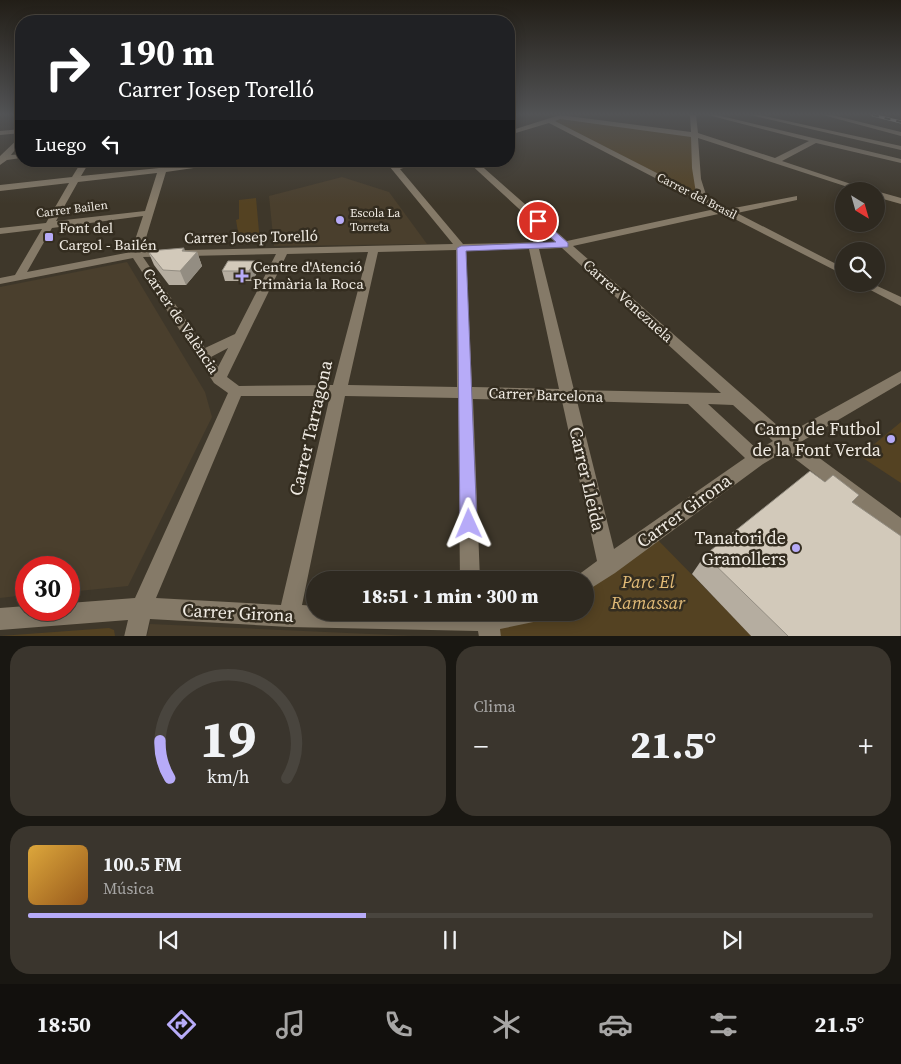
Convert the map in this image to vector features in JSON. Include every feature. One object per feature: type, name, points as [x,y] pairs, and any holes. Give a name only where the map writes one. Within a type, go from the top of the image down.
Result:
[{"type":"street","points":[[1,160],[15,145]]},
{"type":"street","name":"Carrer del Brasil","points":[[598,145],[835,267]]},
{"type":"street","points":[[696,145],[700,190],[704,199]]},
{"type":"street","points":[[724,145],[839,182]]},
{"type":"street","points":[[774,162],[807,145]]},
{"type":"street","points":[[835,145],[901,161]]},
{"type":"street","points":[[887,145],[901,148]]},
{"type":"street","points":[[1,160],[15,157]]},
{"type":"street","points":[[19,277],[83,167]]},
{"type":"street","points":[[0,188],[75,180],[158,167]]},
{"type":"street","name":"Carrer de València","points":[[164,167],[136,254],[219,379],[236,391]]},
{"type":"street","points":[[394,167],[461,248],[470,571]]},
{"type":"street","name":"Carrer Venezuela","points":[[478,167],[784,441],[901,529]]},
{"type":"street","points":[[885,197],[901,201]]},
{"type":"street","name":"Carrer Josep Torelló","points":[[0,281],[136,254],[565,245],[794,198]]},
{"type":"street","name":"Carrer Bailen","points":[[0,231],[148,212]]},
{"type":"street","name":"Carrer Lleida","points":[[533,245],[608,566]]},
{"type":"street","name":"Carrer Tarragona","points":[[289,616],[339,390],[374,249]]},
{"type":"street","points":[[219,379],[283,251]]},
{"type":"street","points":[[881,292],[901,302]]},
{"type":"street","points":[[203,355],[239,337]]},
{"type":"street","name":"Carrer Girona","points":[[594,576],[784,441],[901,376]]},
{"type":"street","name":"Carrer Barcelona","points":[[236,391],[339,390],[737,399]]},
{"type":"street","points":[[135,636],[141,608],[236,391]]},
{"type":"street","points":[[693,399],[757,459]]},
{"type":"street","name":"Carrer Girona","points":[[0,619],[141,608],[289,616],[480,622]]},
{"type":"shaded area","name":"Escola La Torreta","points":[[342,177],[389,192],[427,244],[274,246],[269,196]]},
{"type":"shaded area","points":[[127,262],[205,392],[212,417],[128,586],[80,591],[80,556],[15,556],[15,596],[0,598],[0,287]]},
{"type":"shaded area","points":[[150,624],[414,636],[147,636]]},
{"type":"green space","points":[[597,145],[696,145],[696,159],[703,199]]},
{"type":"green space","points":[[256,198],[260,243],[239,238],[236,220],[239,219],[239,200]]},
{"type":"green space","name":"Camp de Futbol de la Font Verda","points":[[901,422],[901,483],[860,456]]},
{"type":"green space","name":"Parc El Ramassar","points":[[653,535],[752,636],[490,636],[487,621],[594,621],[594,576]]},
{"type":"green space","points":[[109,628],[114,630],[115,636],[0,636]]},
{"type":"building","points":[[184,248],[182,251],[197,252],[180,271],[163,270],[148,251]]},
{"type":"building","points":[[228,261],[255,261],[249,271],[222,271]]},
{"type":"building","name":"Tanatori de Granollers","points":[[810,471],[825,482],[833,475],[859,495],[852,502],[901,536],[901,636],[788,636],[705,555]]},
{"type":"place","name":"Escola La Torreta","points":[[340,220]]},
{"type":"place","name":"Font del Cargol - Bailén","points":[[49,237]]},
{"type":"place","name":"Centre d'Atenció Primària la Roca","points":[[242,276]]},
{"type":"place","name":"Camp de Futbol de la Font Verda","points":[[891,439]]},
{"type":"place","name":"Tanatori de Granollers","points":[[796,548]]},
{"type":"route","points":[[469,524],[461,248],[565,245],[538,221]]}]
